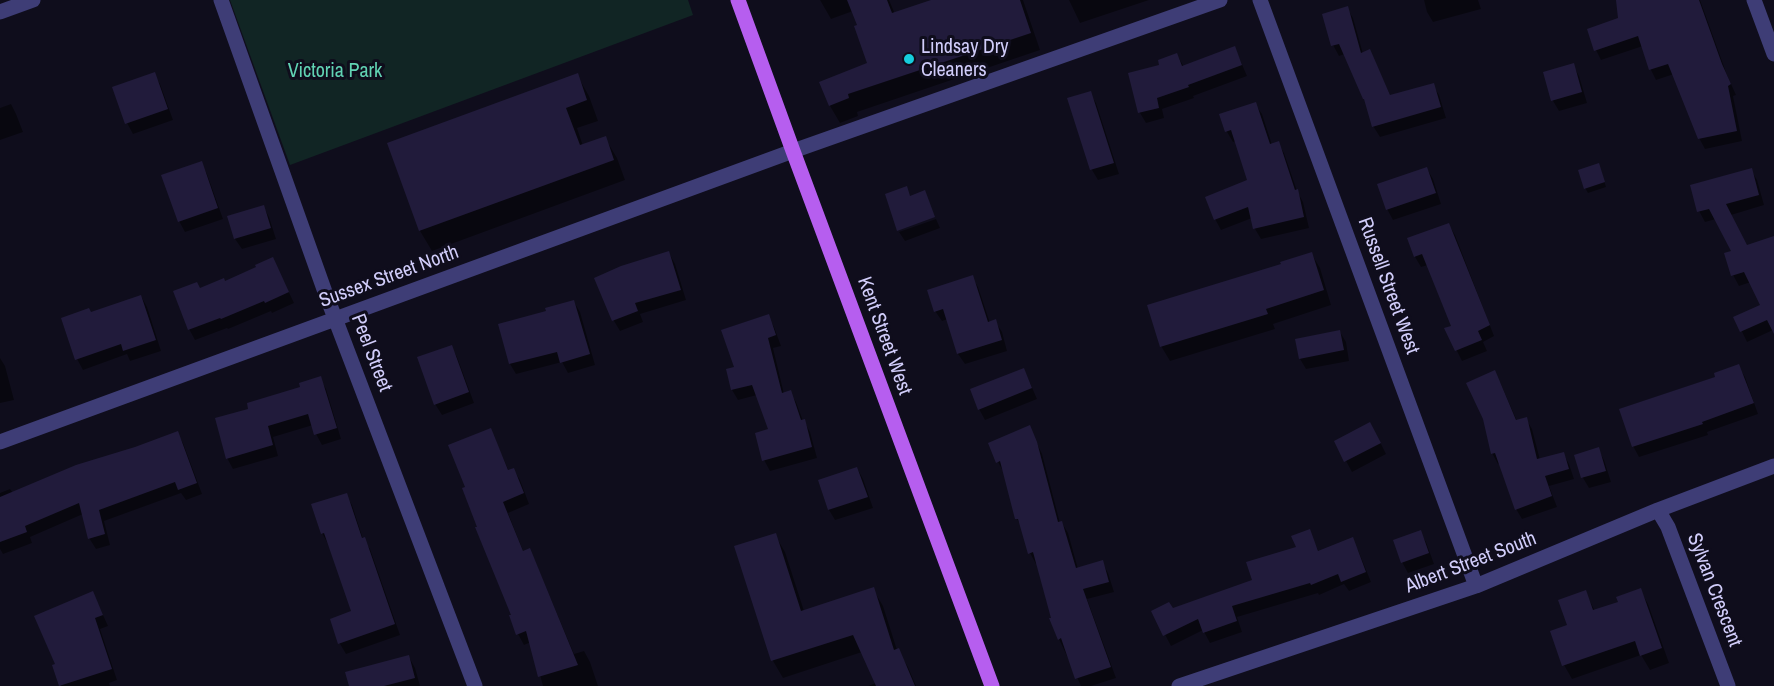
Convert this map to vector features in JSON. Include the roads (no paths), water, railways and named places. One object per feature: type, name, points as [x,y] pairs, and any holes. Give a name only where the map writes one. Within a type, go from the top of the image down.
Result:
[{"type":"main road","name":"Kent Street West","points":[[738,0],[992,686]]},
{"type":"street","points":[[5,7],[33,0]]},
{"type":"street","name":"Peel Street","points":[[221,0],[336,320],[475,686]]},
{"type":"street","name":"Sussex Street North","points":[[0,442],[793,151],[1220,0]]},
{"type":"street","name":"Russell Street West","points":[[1260,0],[1476,586]]},
{"type":"street","points":[[1754,0],[1774,54]]},
{"type":"street","name":"Albert Street South","points":[[1179,686],[1476,586],[1659,510],[1774,466]]},
{"type":"street","name":"Sylvan Crescent","points":[[1659,510],[1668,527],[1728,686]]},
{"type":"place","name":"Lindsay Dry Cleaners","points":[[909,59]]},
{"type":"park label","name":"Victoria Park","points":[[335,72]]}]
